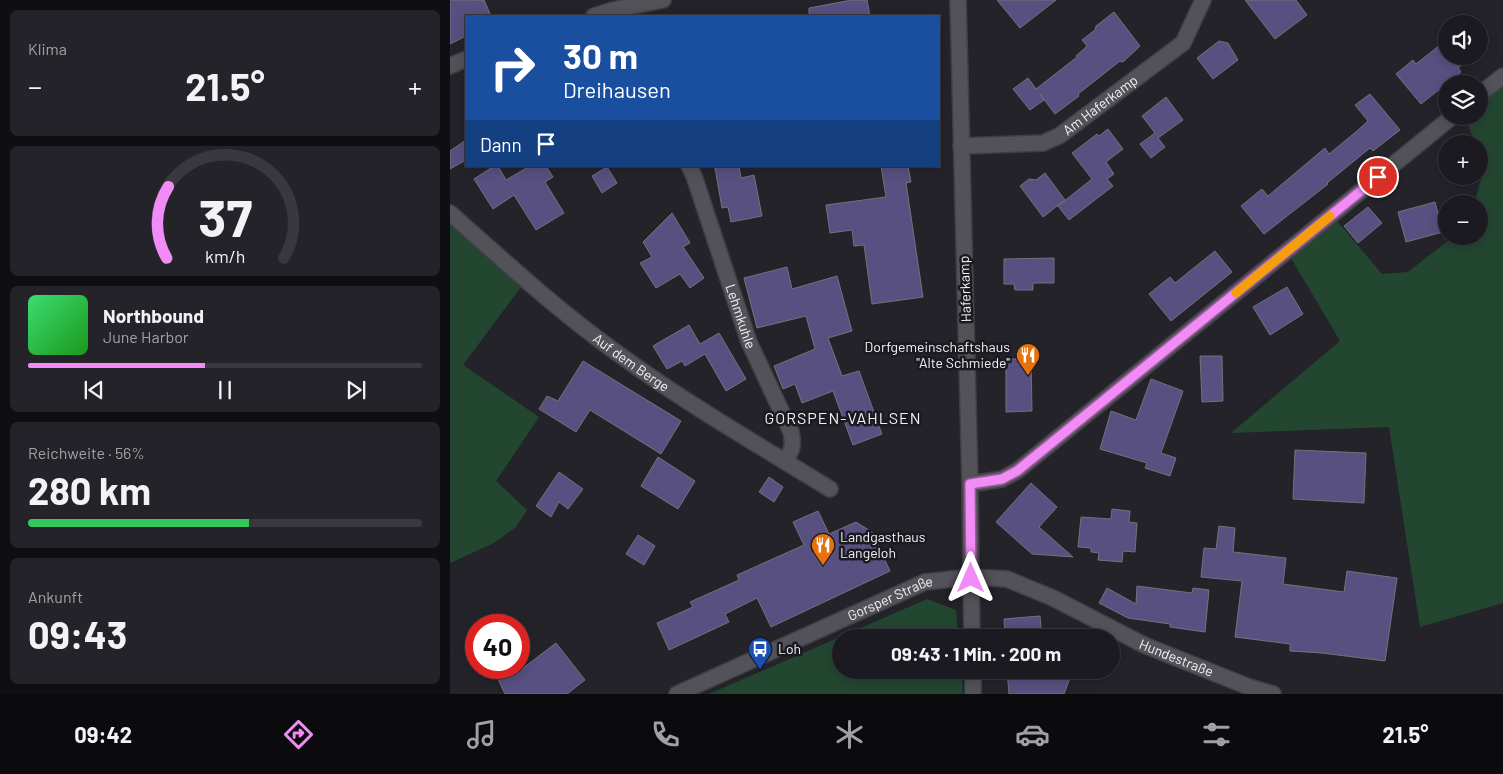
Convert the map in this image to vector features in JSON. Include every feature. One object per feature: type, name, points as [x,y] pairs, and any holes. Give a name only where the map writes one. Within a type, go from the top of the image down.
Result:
[{"type":"street","points":[[597,15],[612,9],[663,0]]},
{"type":"street","name":"Haferkamp","points":[[958,0],[972,629]]},
{"type":"street","name":"Am Haferkamp","points":[[961,146],[1043,143],[1060,136],[1183,43],[1203,0]]},
{"type":"street","points":[[450,66],[465,59]]},
{"type":"street","points":[[1488,88],[1503,76]]},
{"type":"street","points":[[970,484],[1002,479],[1017,471],[1442,125]]},
{"type":"street","name":"Lehmkuhle","points":[[690,167],[749,342],[791,432],[794,443],[792,451],[785,461]]},
{"type":"street","name":"Auf dem Berge","points":[[450,213],[561,311],[613,350],[707,415],[830,489]]},
{"type":"street","name":"Gorsper Straße","points":[[677,694],[925,582],[971,578]]},
{"type":"street","name":"Hundestraße","points":[[971,578],[1007,579],[1053,598],[1144,644],[1249,687],[1273,694]]},
{"type":"street","points":[[972,679],[973,694]]},
{"type":"green space","points":[[1503,86],[1503,603],[1420,627],[1389,427],[1231,433],[1340,341],[1291,258],[1337,221],[1382,274],[1408,272],[1442,245],[1488,245],[1488,195],[1476,195],[1479,185],[1488,185],[1488,135],[1472,135],[1468,125],[1488,125],[1488,98]]},
{"type":"green space","points":[[450,225],[521,287],[463,365],[539,417],[496,481],[527,510],[516,527],[494,543],[450,563]]},
{"type":"green space","points":[[927,599],[956,610],[957,629],[858,629]]},
{"type":"green space","points":[[832,640],[832,679],[962,679],[963,694],[709,694]]},
{"type":"building","points":[[450,0],[484,0],[491,15],[465,15],[465,36],[450,44]]},
{"type":"building","points":[[852,0],[867,0],[870,15],[809,15],[809,8]]},
{"type":"building","points":[[997,0],[1056,0],[1020,28]]},
{"type":"building","points":[[1245,0],[1296,0],[1307,15],[1275,39]]},
{"type":"building","points":[[1114,12],[1140,46],[1123,62],[1120,61],[1055,114],[1040,94],[1044,100],[1030,110],[1013,89],[1028,78],[1036,89],[1077,57],[1087,46],[1082,40]]},
{"type":"building","points":[[1219,41],[1228,43],[1238,60],[1213,79],[1197,58]]},
{"type":"building","points":[[1438,47],[1438,65],[1462,65],[1458,68],[1461,72],[1457,75],[1438,75],[1438,90],[1421,104],[1396,74],[1413,60],[1416,64]]},
{"type":"building","points":[[1370,94],[1400,130],[1373,151],[1370,148],[1264,234],[1241,206],[1262,189],[1268,196],[1325,148],[1329,154],[1357,131],[1368,121],[1355,105]]},
{"type":"building","points":[[1166,97],[1183,120],[1158,138],[1165,147],[1151,158],[1140,144],[1155,133],[1142,116]]},
{"type":"building","points":[[1108,129],[1123,149],[1106,162],[1114,174],[1107,179],[1113,186],[1069,220],[1058,206],[1092,179],[1072,153],[1097,134],[1099,136]]},
{"type":"building","points":[[465,141],[465,161],[450,169],[450,151]]},
{"type":"building","points":[[492,167],[499,167],[506,180],[528,167],[547,167],[553,177],[545,182],[564,213],[536,230],[514,195],[493,209],[474,179]]},
{"type":"building","points":[[607,167],[617,183],[602,193],[592,176]]},
{"type":"building","points":[[739,167],[741,178],[754,175],[762,216],[731,222],[728,207],[722,208],[715,168]]},
{"type":"building","points":[[881,167],[908,167],[911,182],[906,183],[923,297],[872,304],[864,245],[854,246],[852,230],[830,233],[826,205],[886,197]]},
{"type":"building","points":[[1045,173],[1065,200],[1043,217],[1020,186],[1029,179],[1036,180]]},
{"type":"building","points":[[1435,202],[1438,213],[1438,233],[1406,242],[1398,212]]},
{"type":"building","points":[[1368,207],[1382,223],[1358,243],[1344,226]]},
{"type":"building","points":[[672,213],[690,243],[683,247],[704,278],[690,288],[680,274],[656,288],[640,263],[652,257],[643,242]]},
{"type":"building","points":[[1215,251],[1232,272],[1171,321],[1149,294],[1170,277],[1175,283]]},
{"type":"building","points":[[1054,258],[1054,283],[1033,283],[1033,290],[1015,290],[1014,284],[1004,284],[1004,259]]},
{"type":"building","points":[[787,267],[792,289],[837,276],[852,331],[828,338],[842,376],[859,371],[882,434],[853,445],[833,391],[802,403],[795,384],[783,389],[774,366],[815,349],[806,316],[757,328],[744,278]]},
{"type":"building","points":[[1287,287],[1303,314],[1270,335],[1253,307]]},
{"type":"building","points":[[689,325],[700,344],[719,333],[746,379],[726,391],[705,354],[685,366],[682,361],[667,369],[653,346]]},
{"type":"building","points":[[1200,356],[1222,356],[1223,401],[1202,402]]},
{"type":"building","points":[[1006,359],[1031,359],[1032,411],[1006,412]]},
{"type":"building","points":[[583,361],[681,421],[661,454],[590,410],[576,432],[539,409],[547,396],[558,401]]},
{"type":"building","points":[[1151,379],[1183,391],[1161,453],[1176,458],[1170,476],[1145,468],[1147,463],[1100,449],[1111,411],[1136,420]]},
{"type":"building","points":[[1295,450],[1366,453],[1364,503],[1293,499]]},
{"type":"building","points":[[658,457],[695,481],[678,509],[641,486]]},
{"type":"building","points":[[559,472],[583,489],[568,509],[559,502],[551,517],[536,506]]},
{"type":"building","points":[[769,477],[783,487],[774,502],[759,492]]},
{"type":"building","points":[[1031,483],[1057,507],[1039,527],[1073,557],[1032,554],[996,522]]},
{"type":"building","points":[[1112,509],[1130,511],[1129,522],[1137,523],[1135,552],[1123,551],[1122,562],[1098,560],[1099,553],[1091,552],[1091,548],[1078,547],[1081,517],[1111,519]]},
{"type":"building","name":"Landgasthaus Langeloh","points":[[818,511],[829,534],[856,522],[872,532],[890,571],[771,627],[757,598],[725,614],[729,622],[669,650],[657,623],[693,607],[690,602],[739,580],[737,575],[804,545],[793,522]]},
{"type":"building","points":[[1219,526],[1235,528],[1233,552],[1286,558],[1283,584],[1344,592],[1347,571],[1397,578],[1385,661],[1290,651],[1290,644],[1235,637],[1242,581],[1201,577],[1204,548],[1216,549]]},
{"type":"building","points":[[638,535],[655,546],[644,565],[626,554]]},
{"type":"building","points":[[1137,586],[1192,593],[1193,588],[1209,590],[1205,632],[1170,627],[1170,624],[1128,618],[1099,603],[1107,588],[1136,604]]},
{"type":"building","points":[[1040,616],[1041,629],[1005,629],[1004,619]]},
{"type":"building","points":[[556,643],[585,680],[567,694],[505,694],[498,679],[530,679],[530,663]]},
{"type":"building","points":[[1008,679],[1070,679],[1064,694],[1009,694]]},
{"type":"slow traffic","points":[[1236,293],[1330,216]]},
{"type":"place","name":"Dorfgemeinschaftshaus \"Alte Schmiede\"","points":[[1028,376]]},
{"type":"place","name":"Landgasthaus Langeloh","points":[[823,566]]},
{"type":"place","name":"Loh","points":[[760,670]]},
{"type":"district","name":"GORSPEN-VAHLSEN","points":[[843,418]]},
{"type":"route","points":[[971,578],[970,484],[1002,479],[1017,471],[1378,177]]}]
